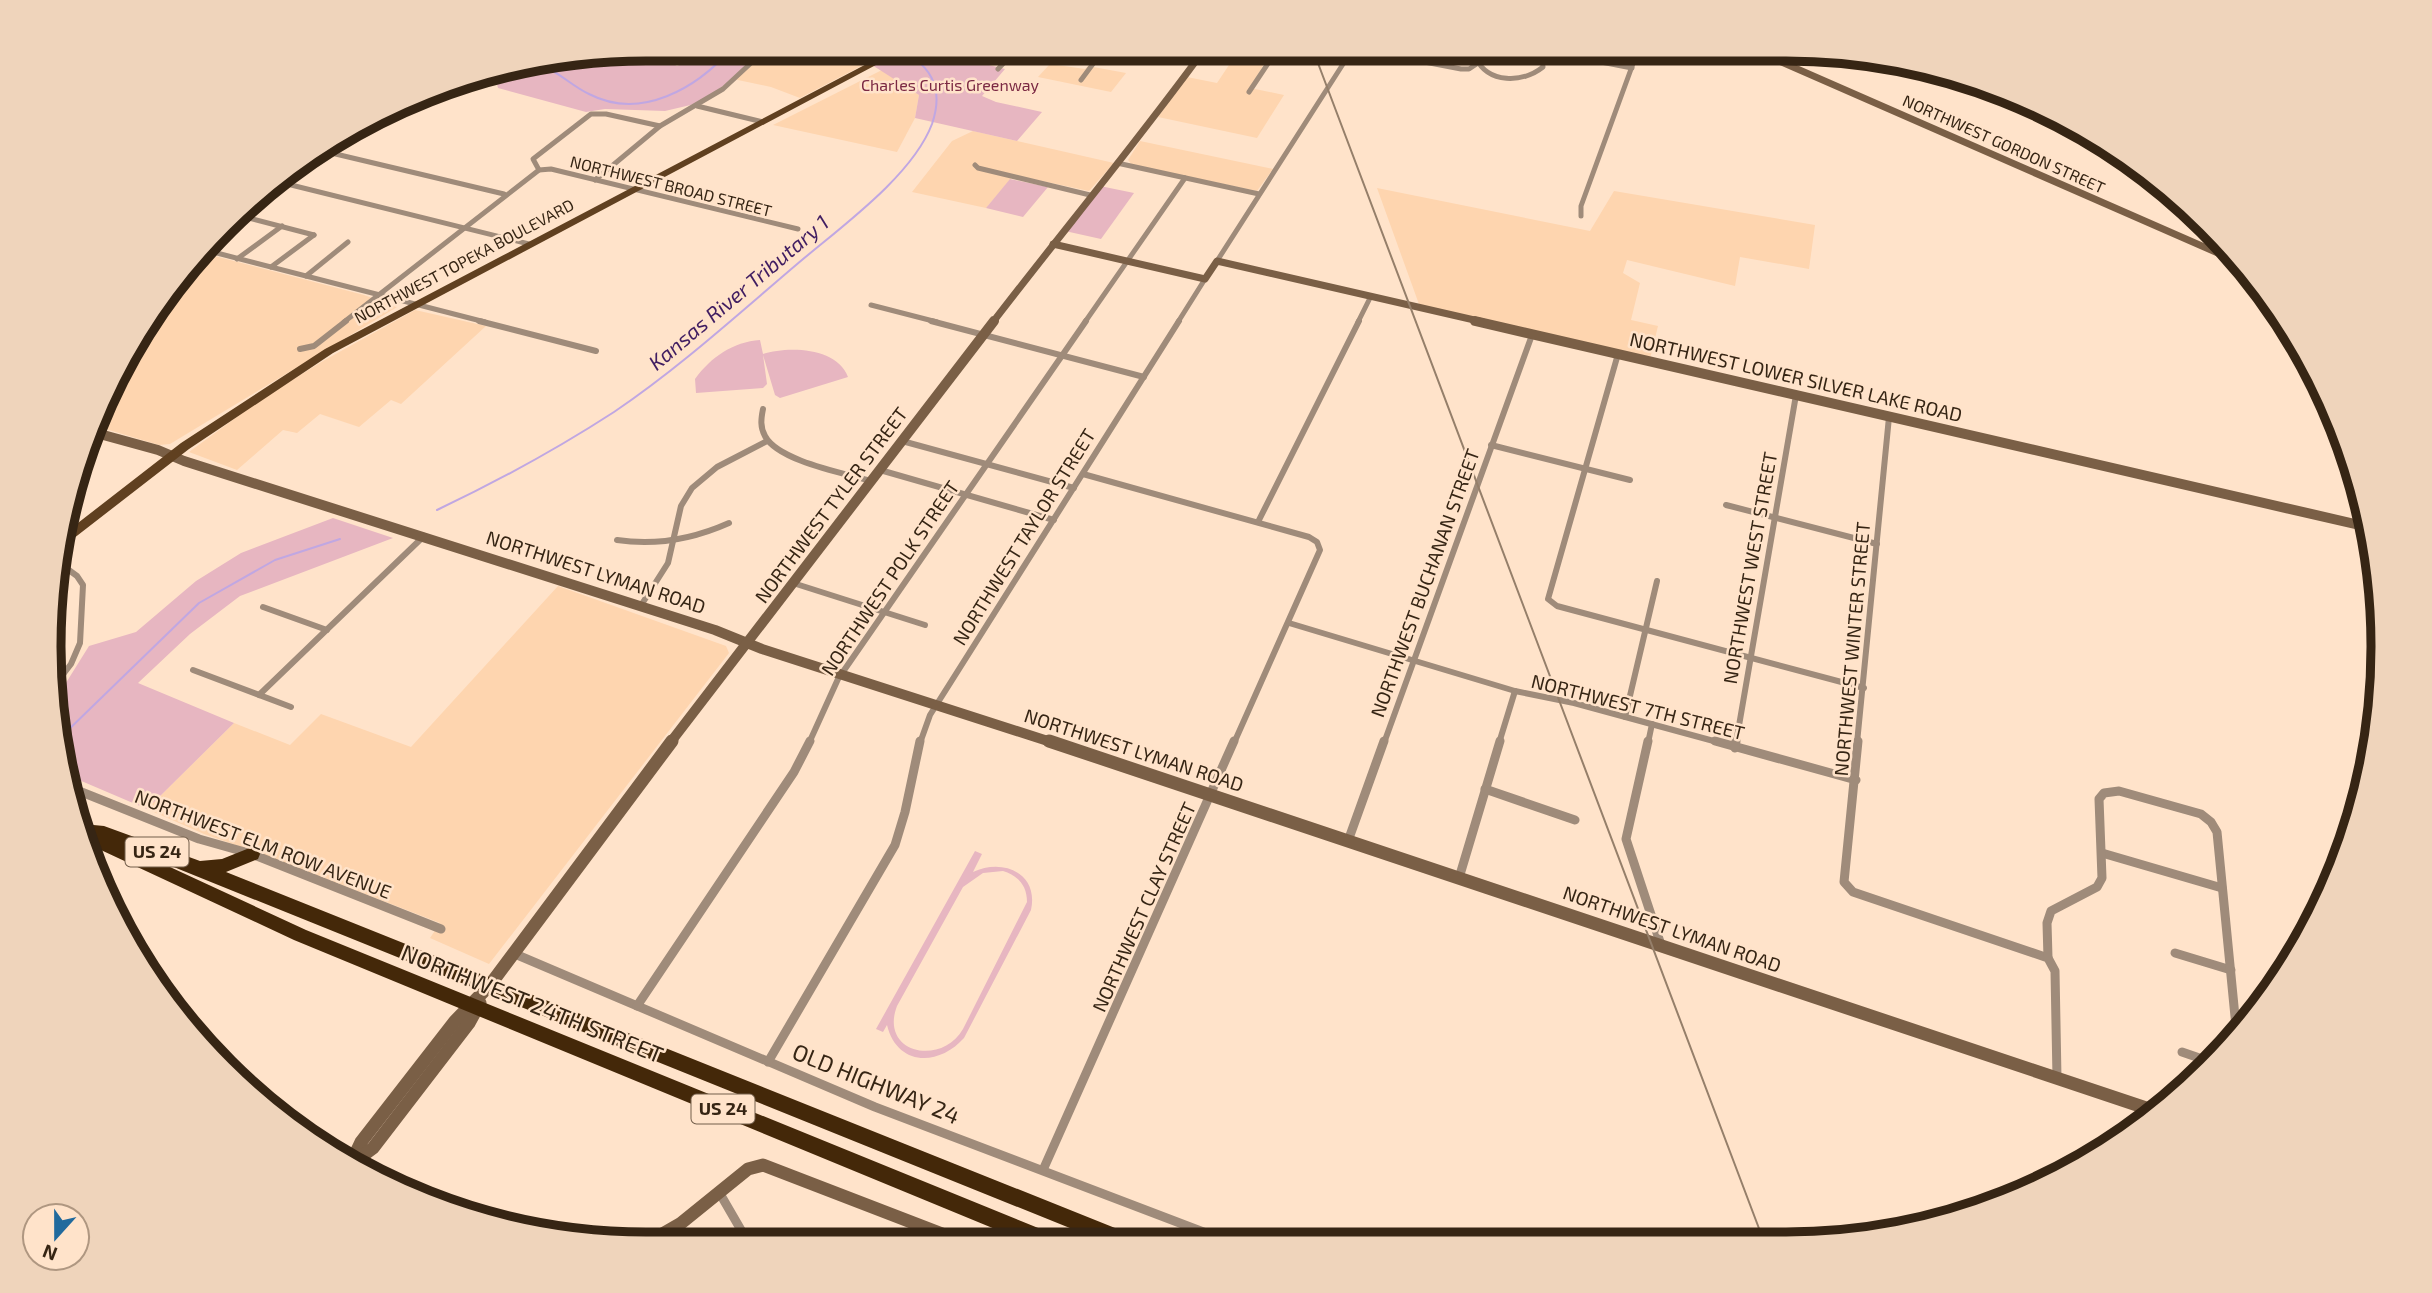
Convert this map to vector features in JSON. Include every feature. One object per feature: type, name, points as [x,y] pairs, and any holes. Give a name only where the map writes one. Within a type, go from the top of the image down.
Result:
[{"type":"highway","name":"NORTHWEST 24TH STREET","points":[[91,831],[104,833],[197,867],[1102,1232]]},
{"type":"highway","name":"NORTHWEST 24TH STREET","points":[[93,838],[262,918],[1023,1232]]},
{"type":"highway","points":[[197,867],[222,866],[252,854]]},
{"type":"main road","name":"NORTHWEST TOPEKA BOULEVARD","points":[[72,534],[171,456],[292,374],[414,305],[879,61]]},
{"type":"street","points":[[595,180],[660,126],[723,89],[753,61]]},
{"type":"street","points":[[998,69],[1006,61]]},
{"type":"street","points":[[1081,80],[1088,74],[1094,61]]},
{"type":"street","name":"NORTHWEST TYLER STREET","points":[[361,1157],[373,1148],[541,914],[746,642],[771,614],[1090,195],[1134,145],[1196,61]]},
{"type":"street","points":[[1249,92],[1267,61]]},
{"type":"street","name":"NORTHWEST TAYLOR STREET","points":[[768,1062],[895,845],[908,808],[921,737],[937,704],[1345,61]]},
{"type":"street","points":[[1419,61],[1461,69],[1469,69],[1478,63],[1492,74],[1514,78],[1538,73],[1544,61]]},
{"type":"street","points":[[1596,61],[1632,68]]},
{"type":"street","points":[[1581,216],[1581,206],[1634,61]]},
{"type":"street","name":"NORTHWEST GORDON STREET","points":[[1779,61],[2219,253]]},
{"type":"street","points":[[1793,67],[1795,61]]},
{"type":"street","points":[[697,106],[763,122]]},
{"type":"street","points":[[300,349],[314,346],[504,194],[539,170],[533,159],[588,115],[606,114],[660,126]]},
{"type":"street","points":[[332,153],[504,194]]},
{"type":"street","points":[[1116,163],[1259,194]]},
{"type":"street","points":[[975,165],[978,168],[1090,195]]},
{"type":"street","name":"NORTHWEST BROAD STREET","points":[[539,170],[551,169],[797,229]]},
{"type":"street","name":"NORTHWEST POLK STREET","points":[[637,1006],[794,772],[842,674],[1185,178]]},
{"type":"street","points":[[287,184],[529,244]]},
{"type":"street","points":[[247,219],[314,235],[271,267]]},
{"type":"street","points":[[237,259],[282,226]]},
{"type":"street","points":[[306,276],[348,242]]},
{"type":"street","points":[[1053,244],[1205,279]]},
{"type":"street","points":[[214,252],[596,351]]},
{"type":"street","name":"NORTHWEST LOWER SILVER LAKE ROAD","points":[[1217,261],[2358,525]]},
{"type":"street","points":[[1083,474],[1258,522],[1370,298]]},
{"type":"street","points":[[870,305],[1144,377]]},
{"type":"street","name":"NORTHWEST BUCHANAN STREET","points":[[1348,841],[1532,335]]},
{"type":"street","points":[[1618,354],[1548,599],[1557,606],[1864,688]]},
{"type":"street","name":"NORTHWEST WEST STREET","points":[[1735,748],[1796,395]]},
{"type":"street","points":[[763,409],[761,429],[777,450],[871,481]]},
{"type":"street","name":"NORTHWEST WINTER STREET","points":[[1889,416],[1845,884],[1853,892],[2048,958]]},
{"type":"street","name":"NORTHWEST LYMAN ROAD","points":[[101,435],[425,536],[937,704],[2146,1108]]},
{"type":"street","points":[[640,607],[667,566],[679,509],[695,484],[713,469],[768,441]]},
{"type":"street","points":[[902,441],[1074,488]]},
{"type":"street","points":[[1491,445],[1630,480]]},
{"type":"street","points":[[880,470],[1054,520]]},
{"type":"street","points":[[1726,505],[1877,544]]},
{"type":"street","name":"NORTHWEST CLAY STREET","points":[[1043,1170],[1320,552],[1317,542],[1309,537],[1258,522]]},
{"type":"street","points":[[617,540],[637,544],[674,539],[711,532],[729,523]]},
{"type":"street","points":[[259,695],[425,536]]},
{"type":"street","points":[[62,675],[71,664],[80,643],[83,585],[66,568]]},
{"type":"street","points":[[1625,717],[1657,581]]},
{"type":"street","points":[[793,583],[925,625]]},
{"type":"street","points":[[264,607],[327,630]]},
{"type":"street","name":"NORTHWEST 7TH STREET","points":[[1289,623],[1516,691],[1652,724],[1856,780]]},
{"type":"street","points":[[193,670],[291,707]]},
{"type":"street","points":[[1459,878],[1516,691]]},
{"type":"street","points":[[1652,724],[1626,839],[1661,946]]},
{"type":"street","points":[[1485,789],[1575,820]]},
{"type":"street","points":[[2057,1078],[2055,971],[2048,958],[2049,916],[2056,906],[2097,887],[2101,882],[2099,799],[2104,793],[2119,790],[2197,812],[2211,821],[2217,832],[2236,1020]]},
{"type":"street","name":"NORTHWEST ELM ROW AVENUE","points":[[79,791],[199,839],[252,854],[441,929]]},
{"type":"street","points":[[2102,853],[2222,888]]},
{"type":"street","points":[[2175,953],[2231,970]]},
{"type":"street","name":"OLD HIGHWAY 24","points":[[514,954],[875,1107],[1204,1232]]},
{"type":"street","points":[[2182,1052],[2201,1058]]},
{"type":"street","points":[[666,1232],[680,1224],[748,1169],[763,1165],[937,1232]]},
{"type":"street","points":[[719,1192],[743,1232]]},
{"type":"shaded area","points":[[751,61],[869,62],[800,98],[771,87],[733,79]]},
{"type":"shaded area","points":[[1232,61],[1266,61],[1250,88],[1284,95],[1257,138],[1158,117],[1187,77],[1217,83]]},
{"type":"shaded area","points":[[1050,64],[1085,69],[1088,66],[1126,73],[1111,92],[1038,77]]},
{"type":"shaded area","points":[[882,70],[919,95],[915,118],[897,152],[773,125]]},
{"type":"shaded area","points":[[973,131],[1114,163],[1089,191],[1014,175],[986,208],[912,192],[952,141]]},
{"type":"shaded area","points":[[1140,141],[1273,169],[1257,191],[1132,165],[1128,160]]},
{"type":"shaded area","points":[[1377,188],[1590,231],[1614,191],[1815,225],[1809,269],[1740,257],[1735,286],[1627,260],[1623,273],[1640,283],[1631,320],[1658,326],[1650,359],[1420,307]]},
{"type":"shaded area","points":[[212,255],[364,295],[397,307],[170,444],[159,445],[104,428],[122,388],[160,321]]},
{"type":"shaded area","points":[[415,310],[486,326],[401,404],[391,400],[359,427],[320,414],[297,433],[283,430],[237,470],[189,452],[263,398]]},
{"type":"shaded area","points":[[558,586],[726,646],[729,653],[489,964],[430,938],[440,923],[204,834],[147,809],[234,723],[290,745],[321,714],[411,747]]},
{"type":"green space","points":[[668,61],[677,66],[689,61],[751,61],[733,79],[699,103],[665,111],[605,109],[586,112],[498,88],[497,84],[504,79],[570,66]]},
{"type":"green space","name":"Charles Curtis Greenway","points":[[866,61],[973,61],[1005,69],[982,96],[996,102],[1042,112],[1017,141],[915,118],[919,95]]},
{"type":"green space","points":[[1010,179],[1048,187],[1023,217],[986,208]]},
{"type":"green space","points":[[1100,186],[1134,193],[1101,239],[1065,231]]},
{"type":"green space","points":[[760,340],[763,354],[798,350],[823,354],[842,367],[848,377],[780,398],[775,395],[763,355],[767,384],[763,388],[696,393],[695,379],[715,358],[732,347]]},
{"type":"green space","points":[[333,518],[393,538],[240,596],[190,634],[138,683],[234,723],[147,809],[76,779],[66,723],[63,687],[89,646],[136,632],[196,581],[241,553]]},
{"type":"green space","points":[[975,851],[982,854],[973,872],[984,868],[1007,868],[1024,878],[1030,886],[1031,910],[964,1038],[942,1054],[920,1058],[909,1055],[900,1048],[892,1039],[887,1025],[883,1032],[876,1029]],"holes":[[[983,873],[1009,873],[1024,886],[1027,902],[963,1029],[953,1041],[941,1048],[928,1051],[904,1044],[897,1035],[894,1022],[897,1006],[963,887]]]},
{"type":"waterway","points":[[549,69],[589,94],[628,104],[667,96],[702,76],[719,61]]},
{"type":"waterway","name":"Kansas River Tributary 1","points":[[437,510],[549,452],[638,395],[707,341],[872,201],[908,163],[932,124],[936,88],[929,73],[917,61]]},
{"type":"waterway","name":"Kansas River Tributary 1","points":[[67,731],[199,603],[275,560],[340,539]]},
{"type":"railway","points":[[1317,61],[1760,1232]]}]
